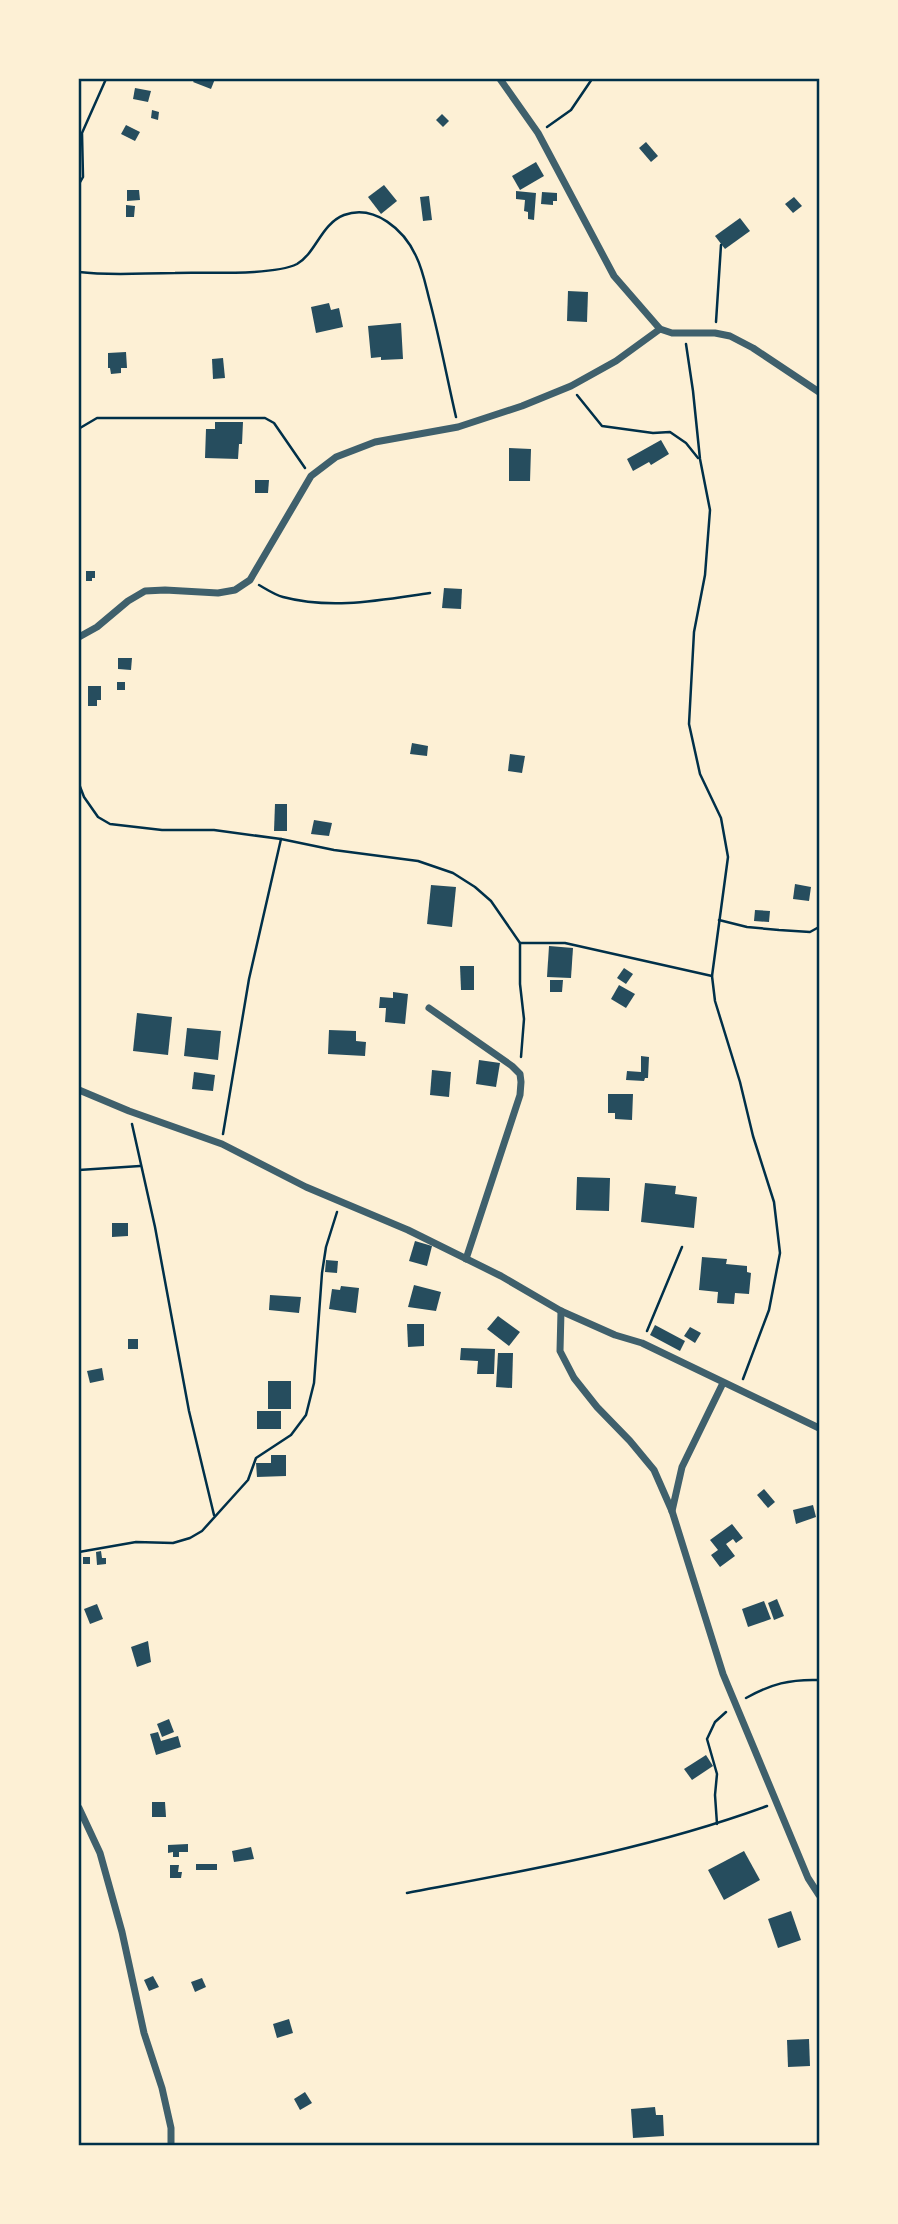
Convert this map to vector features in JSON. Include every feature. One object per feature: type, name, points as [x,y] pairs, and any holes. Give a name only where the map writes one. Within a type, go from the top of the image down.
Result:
[{"type":"street","points":[[500,79],[538,133],[614,276],[660,329],[684,334],[715,333],[730,336],[819,392]]},
{"type":"street","points":[[79,637],[145,591],[218,593],[235,590],[250,580],[311,476],[336,457],[375,442],[458,427],[522,406],[571,386],[616,361],[660,329]]},
{"type":"street","points":[[429,1008],[520,1073],[520,1095],[466,1259]]},
{"type":"street","points":[[79,1090],[222,1144],[269,1170],[408,1230],[501,1276],[561,1311],[615,1335],[642,1343],[819,1428]]},
{"type":"street","points":[[561,1311],[560,1351],[574,1378],[654,1470],[672,1511],[723,1674],[808,1878],[819,1895]]},
{"type":"street","points":[[672,1511],[682,1467],[723,1383]]},
{"type":"street","points":[[79,1808],[100,1853],[122,1932],[144,2033],[162,2088],[171,2128],[171,2145]]},
{"type":"path","points":[[79,184],[83,177],[82,133],[106,79]]},
{"type":"path","points":[[538,133],[571,110],[592,79]]},
{"type":"path","points":[[79,272],[117,275],[242,272],[283,268],[299,263],[332,221],[347,214],[364,213],[384,218],[402,234],[416,255],[435,322],[458,427]]},
{"type":"path","points":[[715,333],[721,245]]},
{"type":"path","points":[[684,334],[693,391],[699,459],[710,510],[705,575],[694,632],[690,724],[700,774],[721,818],[728,857],[712,976],[715,1001],[774,1202],[780,1253],[769,1310],[738,1390]]},
{"type":"path","points":[[571,386],[602,426],[653,433],[670,432],[686,443],[699,459]]},
{"type":"path","points":[[79,431],[97,418],[265,418],[274,423],[311,476]]},
{"type":"path","points":[[250,580],[281,597],[321,603],[349,604],[430,593]]},
{"type":"path","points":[[79,784],[84,797],[98,817],[110,824],[162,830],[214,830],[418,861],[453,873],[475,887],[491,901],[520,943],[520,984],[524,1019],[520,1073]]},
{"type":"path","points":[[222,1144],[249,979],[281,839]]},
{"type":"path","points":[[719,920],[747,927],[779,930],[810,932],[819,927]]},
{"type":"path","points":[[520,943],[565,943],[712,976]]},
{"type":"path","points":[[129,1111],[155,1227],[189,1411],[214,1515]]},
{"type":"path","points":[[79,1170],[140,1166]]},
{"type":"path","points":[[79,1552],[136,1542],[173,1543],[202,1531],[248,1479],[256,1458],[291,1435],[306,1415],[314,1383],[326,1247],[340,1202]]},
{"type":"path","points":[[642,1343],[682,1247]]},
{"type":"path","points":[[717,1824],[717,1774],[707,1739],[715,1722],[735,1704],[766,1686],[802,1679],[819,1680]]},
{"type":"path","points":[[407,1893],[588,1859],[717,1824],[776,1803]]},
{"type":"building","points":[[195,79],[215,79],[211,89],[193,82]]},
{"type":"building","points":[[135,88],[151,91],[148,102],[133,99]]},
{"type":"building","points":[[152,110],[159,112],[158,120],[151,118]]},
{"type":"building","points":[[442,114],[449,121],[443,127],[436,120]]},
{"type":"building","points":[[126,125],[140,132],[135,141],[121,134]]},
{"type":"building","points":[[646,142],[658,156],[651,162],[639,148]]},
{"type":"building","points":[[536,162],[544,176],[520,190],[512,176]]},
{"type":"building","points":[[384,185],[397,201],[381,214],[368,197]]},
{"type":"building","points":[[127,190],[139,190],[140,200],[127,201]]},
{"type":"building","points":[[516,191],[536,193],[534,220],[528,219],[528,212],[524,211],[525,200],[516,199]]},
{"type":"building","points":[[542,192],[557,193],[557,201],[553,201],[553,205],[541,204]]},
{"type":"building","points":[[429,196],[432,220],[423,221],[420,197]]},
{"type":"building","points":[[794,197],[802,206],[793,213],[785,204]]},
{"type":"building","points":[[126,205],[135,206],[134,217],[126,217]]},
{"type":"building","points":[[740,218],[750,231],[725,249],[715,236]]},
{"type":"building","points":[[568,291],[588,292],[587,322],[567,321]]},
{"type":"building","points":[[329,303],[331,310],[339,308],[343,327],[316,333],[311,307]]},
{"type":"building","points":[[401,323],[403,359],[371,358],[368,326]]},
{"type":"building","points":[[126,352],[127,368],[121,368],[121,373],[111,374],[108,368],[108,353]]},
{"type":"building","points":[[223,358],[225,378],[213,379],[212,359]]},
{"type":"building","points":[[215,422],[243,422],[238,459],[205,458],[206,429],[215,429]]},
{"type":"building","points":[[661,440],[669,454],[651,465],[649,462],[633,471],[627,459]]},
{"type":"building","points":[[509,448],[531,449],[530,481],[509,481]]},
{"type":"building","points":[[255,480],[269,480],[268,493],[255,493]]},
{"type":"building","points":[[86,571],[95,571],[92,581],[86,581]]},
{"type":"building","points":[[444,588],[462,589],[461,609],[442,608]]},
{"type":"building","points":[[118,658],[132,658],[131,670],[118,669]]},
{"type":"building","points":[[117,682],[125,682],[125,690],[117,690]]},
{"type":"building","points":[[88,686],[101,686],[101,700],[97,700],[97,706],[88,706]]},
{"type":"building","points":[[412,743],[428,746],[427,756],[410,754]]},
{"type":"building","points":[[510,754],[525,756],[522,773],[508,771]]},
{"type":"building","points":[[275,804],[287,804],[287,831],[274,831]]},
{"type":"building","points":[[314,820],[332,823],[329,836],[311,834]]},
{"type":"building","points":[[795,884],[811,887],[809,901],[793,899]]},
{"type":"building","points":[[431,885],[456,887],[452,927],[427,924]]},
{"type":"building","points":[[755,910],[770,911],[769,922],[754,921]]},
{"type":"building","points":[[549,946],[573,948],[571,978],[547,977]]},
{"type":"building","points":[[460,966],[474,966],[474,990],[461,990]]},
{"type":"building","points":[[624,968],[633,974],[626,984],[617,978]]},
{"type":"building","points":[[550,980],[563,980],[562,992],[550,992]]},
{"type":"building","points":[[619,985],[635,994],[626,1008],[611,999]]},
{"type":"building","points":[[393,992],[408,994],[405,1024],[385,1022],[386,1008],[379,1008],[380,997],[393,998]]},
{"type":"building","points":[[137,1013],[172,1017],[168,1055],[133,1051]]},
{"type":"building","points":[[187,1028],[221,1031],[218,1060],[184,1056]]},
{"type":"building","points":[[329,1030],[356,1031],[356,1041],[366,1042],[365,1056],[328,1054]]},
{"type":"building","points":[[641,1056],[649,1057],[648,1078],[644,1081],[626,1080],[627,1071],[641,1072]]},
{"type":"building","points":[[479,1060],[500,1063],[496,1087],[476,1084]]},
{"type":"building","points":[[432,1070],[451,1072],[449,1097],[430,1095]]},
{"type":"building","points":[[194,1072],[215,1075],[213,1091],[192,1089]]},
{"type":"building","points":[[608,1094],[633,1094],[632,1120],[615,1119],[615,1113],[608,1113]]},
{"type":"building","points":[[577,1177],[610,1178],[609,1211],[576,1210]]},
{"type":"building","points":[[645,1183],[676,1186],[675,1194],[697,1197],[694,1228],[641,1222]]},
{"type":"building","points":[[112,1223],[128,1223],[128,1236],[112,1237]]},
{"type":"building","points":[[415,1241],[432,1246],[427,1266],[409,1261]]},
{"type":"building","points":[[702,1257],[727,1259],[726,1264],[747,1266],[747,1272],[751,1273],[749,1294],[735,1293],[734,1304],[717,1303],[718,1292],[699,1290]]},
{"type":"building","points":[[326,1260],[338,1261],[337,1273],[325,1272]]},
{"type":"building","points":[[414,1285],[441,1292],[436,1311],[408,1307]]},
{"type":"building","points":[[341,1286],[359,1288],[356,1313],[329,1309],[332,1289],[340,1290]]},
{"type":"building","points":[[270,1295],[301,1297],[299,1313],[269,1310]]},
{"type":"building","points":[[498,1316],[520,1332],[509,1346],[487,1329]]},
{"type":"building","points":[[407,1324],[424,1324],[424,1346],[408,1347]]},
{"type":"building","points":[[655,1325],[685,1341],[680,1351],[650,1335]]},
{"type":"building","points":[[690,1327],[701,1333],[695,1343],[684,1336]]},
{"type":"building","points":[[128,1339],[138,1339],[138,1349],[128,1349]]},
{"type":"building","points":[[461,1348],[495,1349],[494,1374],[477,1374],[478,1361],[460,1360]]},
{"type":"building","points":[[498,1353],[513,1353],[512,1388],[496,1387]]},
{"type":"building","points":[[102,1368],[104,1380],[90,1383],[87,1371]]},
{"type":"building","points":[[268,1381],[291,1381],[291,1409],[268,1409]]},
{"type":"building","points":[[257,1411],[281,1411],[281,1429],[257,1429]]},
{"type":"building","points":[[271,1455],[286,1455],[286,1476],[257,1477],[256,1463],[271,1463]]},
{"type":"building","points":[[764,1489],[775,1502],[768,1508],[757,1495]]},
{"type":"building","points":[[813,1505],[816,1517],[796,1524],[793,1510]]},
{"type":"building","points":[[732,1524],[743,1538],[736,1543],[733,1539],[726,1544],[735,1556],[720,1567],[711,1555],[718,1550],[710,1540]]},
{"type":"building","points":[[101,1551],[102,1558],[106,1558],[106,1564],[97,1565],[96,1552]]},
{"type":"building","points":[[83,1557],[90,1557],[90,1564],[83,1564]]},
{"type":"building","points":[[777,1599],[784,1616],[774,1620],[768,1603]]},
{"type":"building","points":[[764,1601],[771,1619],[748,1627],[742,1609]]},
{"type":"building","points":[[97,1604],[103,1619],[90,1624],[84,1609]]},
{"type":"building","points":[[148,1641],[151,1662],[137,1667],[131,1647]]},
{"type":"building","points":[[169,1719],[174,1732],[162,1737],[157,1724]]},
{"type":"building","points":[[158,1732],[161,1741],[178,1736],[181,1747],[156,1755],[150,1734]]},
{"type":"building","points":[[706,1755],[713,1766],[692,1780],[684,1769]]},
{"type":"building","points":[[152,1802],[165,1802],[166,1817],[152,1817]]},
{"type":"building","points":[[188,1844],[188,1852],[179,1852],[179,1857],[173,1857],[173,1852],[168,1853],[168,1845]]},
{"type":"building","points":[[251,1847],[254,1859],[234,1862],[232,1851]]},
{"type":"building","points":[[744,1851],[760,1880],[724,1900],[708,1870]]},
{"type":"building","points":[[196,1864],[217,1864],[217,1870],[196,1870]]},
{"type":"building","points":[[170,1865],[179,1865],[181,1878],[170,1878]]},
{"type":"building","points":[[791,1911],[801,1940],[778,1948],[768,1919]]},
{"type":"building","points":[[153,1976],[159,1987],[149,1991],[144,1980]]},
{"type":"building","points":[[202,1978],[206,1987],[195,1992],[191,1982]]},
{"type":"building","points":[[289,2019],[293,2033],[277,2038],[273,2024]]},
{"type":"building","points":[[809,2039],[810,2066],[788,2067],[787,2040]]},
{"type":"building","points":[[305,2092],[312,2103],[300,2110],[294,2099]]},
{"type":"building","points":[[655,2107],[656,2115],[663,2115],[664,2136],[633,2138],[631,2109]]}]
